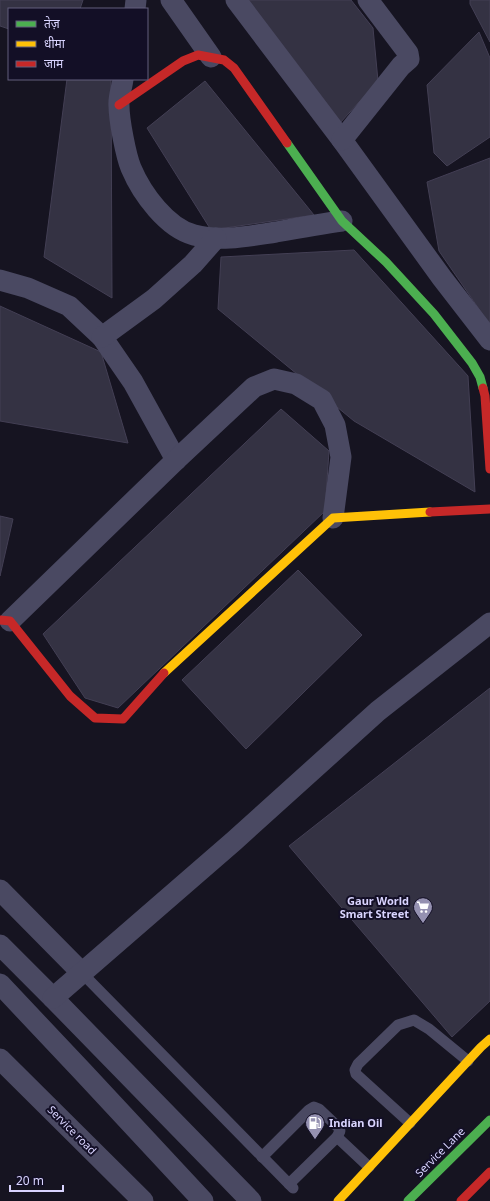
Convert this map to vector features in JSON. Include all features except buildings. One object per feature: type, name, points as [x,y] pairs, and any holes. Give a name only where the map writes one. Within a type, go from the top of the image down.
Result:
[{"type":"street","points":[[171,0],[211,57]]},
{"type":"street","points":[[236,0],[342,140],[442,278],[490,340]]},
{"type":"street","points":[[342,140],[401,66],[409,59],[408,53],[368,0]]},
{"type":"street","points":[[119,106],[183,62],[198,55],[224,60],[234,68],[342,221],[386,262],[434,314],[472,363],[480,377],[488,399],[490,469]]},
{"type":"street","points":[[123,80],[119,106],[123,137],[131,168],[142,189],[159,211],[174,226],[194,235],[216,238],[238,238],[342,221]]},
{"type":"street","points":[[102,337],[154,299],[193,264],[216,238]]},
{"type":"street","points":[[0,280],[28,288],[69,306],[102,337],[133,382],[176,460]]},
{"type":"street","points":[[334,518],[341,457],[335,425],[322,400],[296,384],[274,379],[254,387],[5,621],[70,696],[95,718],[123,720],[168,670],[334,518],[490,510]]},
{"type":"street","points":[[53,998],[240,836],[378,711],[490,623]]},
{"type":"street","points":[[0,890],[82,973]]},
{"type":"street","points":[[4,958],[53,998],[251,1201]]},
{"type":"street","points":[[0,984],[203,1201]]},
{"type":"street","points":[[338,1201],[490,1039]]},
{"type":"street","name":"Service road","points":[[0,1059],[143,1201]]},
{"type":"street","name":"Service Lane","points":[[408,1201],[490,1120]]},
{"type":"street","points":[[461,1201],[490,1172]]},
{"type":"lane","points":[[82,973],[262,1157],[291,1186],[337,1137],[340,1131],[339,1128],[319,1109],[314,1107],[309,1110],[262,1157]]},
{"type":"lane","points":[[410,1123],[356,1074],[355,1070],[358,1064],[398,1025],[414,1020],[429,1029],[468,1061]]},
{"type":"lane","points":[[337,1137],[369,1167]]},
{"type":"traffic: fast","points":[[287,143],[342,221],[386,262],[434,314],[472,363],[480,377],[483,388]]},
{"type":"traffic: fast","points":[[408,1201],[490,1120]]},
{"type":"traffic: slow","points":[[164,673],[333,518],[430,512]]},
{"type":"traffic: slow","points":[[338,1201],[490,1039]]},
{"type":"traffic: jam","points":[[119,105],[183,61],[198,55],[224,60],[234,68],[287,143]]},
{"type":"traffic: jam","points":[[483,388],[485,396],[490,469]]},
{"type":"traffic: jam","points":[[430,512],[490,509]]},
{"type":"traffic: jam","points":[[0,620],[10,621],[70,696],[95,718],[123,719],[164,673]]},
{"type":"traffic: jam","points":[[461,1201],[490,1172]]},
{"type":"place","name":"Gaur World Smart Street","points":[[423,924]]},
{"type":"place","name":"Indian Oil","points":[[315,1140]]}]
